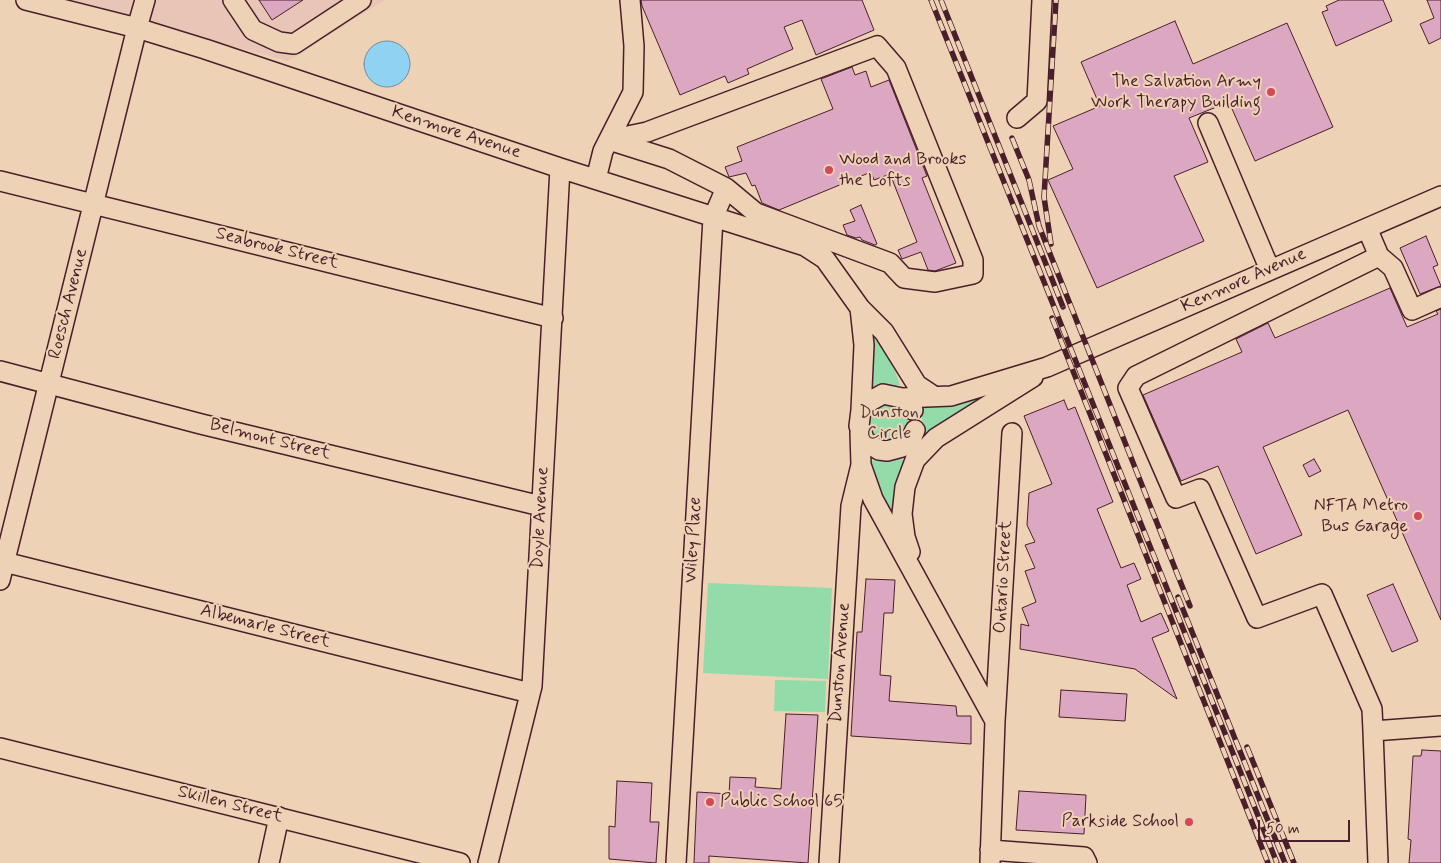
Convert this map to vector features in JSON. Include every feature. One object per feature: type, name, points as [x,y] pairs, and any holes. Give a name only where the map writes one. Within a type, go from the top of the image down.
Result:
[{"type":"street","name":"Kenmore Avenue","points":[[26,0],[137,28],[713,218],[806,246],[825,259],[860,308],[884,332],[914,394],[960,394],[1047,367],[1441,196]]},
{"type":"street","name":"Roesch Avenue","points":[[0,580],[2,561],[49,383],[137,28],[146,0]]},
{"type":"street","points":[[233,0],[253,30],[280,42],[294,44],[361,0]]},
{"type":"street","points":[[596,179],[603,151],[633,92],[634,46],[630,0]]},
{"type":"street","points":[[1017,118],[1037,101],[1042,0]]},
{"type":"street","points":[[878,46],[896,68],[973,260],[973,274],[935,282],[904,278],[890,263],[756,213],[726,188],[669,160],[609,140],[647,132],[878,46]]},
{"type":"street","points":[[1208,123],[1270,270]]},
{"type":"street","name":"Doyle Avenue","points":[[488,863],[530,693],[553,318],[560,168]]},
{"type":"street","name":"Seabrook Street","points":[[0,181],[553,318]]},
{"type":"street","points":[[713,218],[726,188]]},
{"type":"street","name":"Wiley Place","points":[[676,863],[713,218]]},
{"type":"street","points":[[1367,228],[1379,256],[1394,268],[1412,310],[1441,297]]},
{"type":"street","points":[[1378,863],[1372,709],[1322,594],[1257,618],[1200,489],[1176,498],[1128,388],[1136,376],[1379,256]]},
{"type":"street","name":"Kenmore Avenue","points":[[860,308],[864,345],[861,410]]},
{"type":"street","name":"Kenmore Avenue","points":[[915,445],[936,439],[1047,367]]},
{"type":"street","name":"Belmont Street","points":[[0,371],[201,424],[541,506]]},
{"type":"street","points":[[926,595],[905,537],[902,514],[904,487],[915,445],[914,394],[883,394],[874,397],[861,410],[859,418],[861,465],[873,499],[995,721]]},
{"type":"street","points":[[860,432],[871,446],[887,452],[915,445]]},
{"type":"street","name":"Ontario Street","points":[[990,857],[995,721],[1012,433]]},
{"type":"street","name":"Dunston Avenue","points":[[829,863],[851,506],[861,465]]},
{"type":"street","name":"Albemarle Street","points":[[2,561],[530,693]]},
{"type":"street","points":[[1373,731],[1441,726]]},
{"type":"street","name":"Skillen Street","points":[[0,748],[460,863]]},
{"type":"street","points":[[269,863],[279,817]]},
{"type":"street","points":[[990,857],[1084,857],[1087,863]]},
{"type":"shaded area","points":[[56,0],[385,0],[288,61]]},
{"type":"green space","name":"Dunston Circle","points":[[875,336],[880,339],[893,365],[900,385],[872,391],[868,388],[871,339]]},
{"type":"green space","name":"Dunston Circle","points":[[1003,387],[933,433],[927,433],[924,428],[919,405],[925,402],[940,407],[958,405]]},
{"type":"green space","name":"Dunston Circle","points":[[889,404],[896,405],[902,410],[907,416],[907,430],[902,436],[896,441],[889,442],[882,441],[876,436],[871,430],[870,423],[871,416],[876,410],[882,405]]},
{"type":"green space","name":"Dunston Circle","points":[[901,458],[904,462],[900,477],[897,529],[873,476],[871,462],[875,459],[890,460]]},
{"type":"green space","points":[[708,583],[832,588],[828,679],[703,673]]},
{"type":"green space","points":[[775,680],[826,681],[825,712],[774,711]]},
{"type":"water","points":[[387,41],[400,45],[406,51],[410,64],[406,77],[400,83],[387,87],[374,83],[368,77],[364,64],[368,51],[374,45]]},
{"type":"building","points":[[259,0],[303,0],[272,20]]},
{"type":"building","points":[[641,0],[862,0],[874,30],[816,55],[802,20],[784,27],[793,49],[747,69],[749,74],[728,83],[725,76],[680,95]]},
{"type":"building","points":[[1339,0],[1383,0],[1392,21],[1336,46],[1322,12],[1328,10],[1326,6]]},
{"type":"building","points":[[1427,0],[1441,0],[1441,38],[1429,44],[1420,24],[1434,18]]},
{"type":"building","points":[[1175,21],[1193,64],[1287,23],[1333,127],[1255,161],[1229,102],[1189,118],[1208,162],[1174,176],[1204,241],[1097,288],[1048,180],[1073,169],[1053,126],[1100,106],[1081,62]]},
{"type":"building","name":"Wood and Brooks the Lofts","points":[[852,67],[855,75],[866,71],[871,87],[889,80],[927,176],[922,178],[956,263],[935,271],[928,270],[921,252],[902,259],[898,250],[917,242],[890,174],[874,180],[871,172],[779,210],[762,203],[755,185],[752,186],[746,173],[729,177],[725,167],[742,161],[737,147],[833,109],[821,79]]},
{"type":"building","points":[[861,205],[877,244],[875,245],[862,240],[860,237],[856,238],[847,235],[843,225],[855,221],[850,210]]},
{"type":"building","points":[[1426,236],[1438,265],[1433,267],[1441,286],[1420,294],[1400,248]]},
{"type":"building","points":[[1390,288],[1407,327],[1438,314],[1436,311],[1441,309],[1441,620],[1348,410],[1263,447],[1302,535],[1256,554],[1218,466],[1181,481],[1143,395],[1242,352],[1236,339],[1268,323],[1275,338]]},
{"type":"building","points":[[1064,400],[1068,410],[1075,407],[1113,502],[1097,509],[1121,568],[1134,563],[1141,579],[1127,585],[1141,622],[1161,613],[1169,631],[1152,638],[1177,699],[1135,669],[1020,649],[1021,624],[1029,626],[1022,608],[1036,602],[1025,571],[1035,568],[1025,545],[1035,542],[1027,525],[1029,493],[1052,484],[1024,416]]},
{"type":"building","points":[[1314,459],[1321,471],[1309,477],[1303,465]]},
{"type":"building","points":[[866,579],[895,580],[893,613],[884,613],[880,675],[891,676],[889,701],[956,706],[957,716],[971,716],[971,744],[851,736],[857,632],[862,632]]},
{"type":"building","points":[[1393,584],[1418,641],[1392,652],[1367,595]]},
{"type":"building","points":[[1061,690],[1127,694],[1125,721],[1059,717]]},
{"type":"building","points":[[786,714],[818,715],[808,863],[709,856],[709,863],[694,863],[697,792],[729,794],[730,777],[756,778],[755,787],[781,789]]},
{"type":"building","points":[[1422,750],[1441,751],[1441,863],[1409,863],[1411,840],[1408,839],[1413,756],[1421,756]]},
{"type":"building","points":[[617,781],[652,783],[650,822],[659,822],[656,863],[609,859],[609,826],[615,827]]},
{"type":"building","points":[[1019,791],[1086,795],[1084,834],[1016,830]]},
{"type":"railway","points":[[931,0],[1277,863]]},
{"type":"railway","points":[[941,0],[1063,307]]},
{"type":"railway","points":[[1051,244],[1044,197],[1056,0]]},
{"type":"railway","points":[[1012,138],[1029,180],[1039,226],[1190,606]]},
{"type":"railway","points":[[1052,318],[1268,863]]},
{"type":"railway","points":[[1178,597],[1285,863]]},
{"type":"railway","points":[[1247,747],[1294,863]]},
{"type":"place","name":"The Salvation Army Work Therapy Building","points":[[1271,92]]},
{"type":"place","name":"Wood and Brooks the Lofts","points":[[829,170]]},
{"type":"place","name":"NFTA Metro Bus Garage","points":[[1418,516]]},
{"type":"place","name":"Public School 65","points":[[710,802]]},
{"type":"place","name":"Parkside School","points":[[1189,822]]}]
